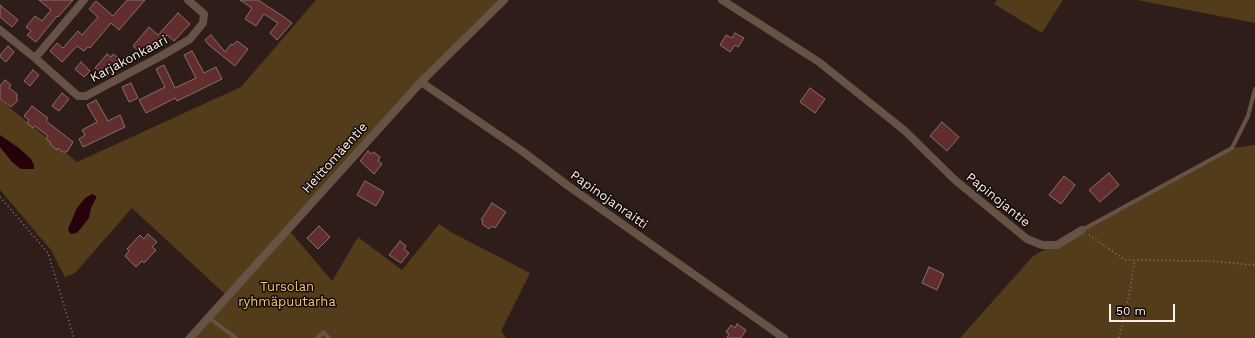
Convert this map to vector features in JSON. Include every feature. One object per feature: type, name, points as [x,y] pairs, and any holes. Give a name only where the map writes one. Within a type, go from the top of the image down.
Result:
[{"type":"street","points":[[35,58],[84,0]]},
{"type":"street","name":"Karjakonkaari","points":[[0,30],[35,58],[78,96],[86,96],[190,39],[203,23],[204,14],[188,0]]},
{"type":"street","name":"Heittomäentie","points":[[190,338],[421,82],[504,0]]},
{"type":"street","name":"Papinojantie","points":[[722,0],[819,62],[904,130],[955,180],[1027,239],[1042,245],[1057,245],[1082,230]]},
{"type":"street","name":"Papinojanraitti","points":[[421,82],[522,151],[784,338]]},
{"type":"lane","name":"Papinojantie","points":[[1082,230],[1232,148],[1248,116],[1255,89]]},
{"type":"lane","points":[[208,317],[236,338]]},
{"type":"lane","points":[[318,338],[323,332],[329,338]]},
{"type":"path","points":[[0,197],[48,253],[74,338]]},
{"type":"path","points":[[1082,230],[1125,260],[1209,261],[1255,265]]},
{"type":"path","points":[[1119,338],[1129,296],[1135,260]]},
{"type":"green space","name":"Tursolan ryhmäpuutarha","points":[[316,0],[504,0],[288,229],[332,281],[358,237],[402,270],[439,224],[451,232],[530,273],[501,331],[506,338],[192,338],[227,296],[132,208],[75,273],[65,277],[51,250],[0,190],[0,100],[77,162],[241,87]]},
{"type":"green space","points":[[997,0],[1063,0],[1042,33],[994,4]]},
{"type":"green space","points":[[1137,0],[1255,0],[1255,23]]},
{"type":"green space","points":[[1255,145],[1255,338],[960,338],[1033,256],[1232,148]]},
{"type":"shaded area","points":[[0,135],[19,148],[31,159],[34,169],[21,169],[12,162],[0,147]]},
{"type":"shaded area","points":[[92,194],[96,196],[96,198],[91,208],[89,218],[77,233],[71,234],[68,229],[77,208],[85,198]]},
{"type":"building","points":[[39,0],[73,0],[58,17],[57,16],[36,42],[27,35],[31,31],[26,27],[35,16],[42,21],[51,10]]},
{"type":"building","points":[[127,0],[145,0],[119,30],[111,23],[90,48],[88,47],[84,51],[77,46],[62,62],[50,51],[57,43],[63,48],[78,31],[82,35],[98,17],[89,9],[96,1],[113,16]]},
{"type":"building","points":[[240,0],[258,0],[292,23],[277,40],[270,33],[278,23],[264,14],[256,26],[245,19],[252,8]]},
{"type":"building","points":[[0,5],[18,20],[12,27],[0,17]]},
{"type":"building","points":[[178,13],[190,24],[174,41],[167,35],[155,48],[153,46],[145,56],[133,46],[149,27],[158,35]]},
{"type":"building","points":[[735,33],[744,38],[738,47],[735,45],[730,52],[720,45],[726,35],[732,38]]},
{"type":"building","points":[[211,35],[225,52],[231,44],[233,45],[237,41],[248,49],[235,66],[205,40]]},
{"type":"building","points":[[8,46],[14,52],[6,62],[0,57],[0,55]]},
{"type":"building","points":[[192,51],[204,73],[216,67],[222,79],[177,101],[175,98],[146,113],[139,100],[165,87],[156,69],[164,65],[175,88],[196,78],[184,55]]},
{"type":"building","points":[[107,54],[111,57],[113,54],[119,58],[116,62],[118,64],[107,77],[95,68]]},
{"type":"building","points":[[81,62],[90,71],[84,77],[75,69]]},
{"type":"building","points":[[33,70],[39,75],[30,86],[24,81]]},
{"type":"building","points":[[5,80],[11,85],[9,88],[17,94],[17,101],[11,107],[0,99],[0,86]]},
{"type":"building","points":[[131,83],[138,98],[129,102],[122,87]]},
{"type":"building","points":[[810,88],[825,99],[815,113],[800,102]]},
{"type":"building","points":[[62,93],[69,99],[59,111],[52,106]]},
{"type":"building","points":[[96,100],[108,121],[120,115],[125,127],[83,147],[79,139],[85,135],[82,130],[97,122],[87,105]]},
{"type":"building","points":[[32,106],[48,118],[46,121],[73,142],[67,152],[63,152],[58,148],[57,150],[46,139],[48,136],[35,126],[33,128],[27,123],[29,120],[24,116]]},
{"type":"building","points":[[942,122],[959,137],[947,151],[930,136]]},
{"type":"building","points":[[368,151],[371,154],[374,152],[380,157],[378,161],[382,164],[374,174],[360,161]]},
{"type":"building","points":[[1109,173],[1119,185],[1100,202],[1089,190]]},
{"type":"building","points":[[1064,176],[1075,185],[1061,204],[1049,195]]},
{"type":"building","points":[[365,181],[384,192],[376,206],[357,195]]},
{"type":"building","points":[[492,203],[506,212],[495,228],[492,226],[489,229],[482,224],[483,221],[481,220]]},
{"type":"building","points":[[319,226],[330,237],[318,249],[307,238]]},
{"type":"building","points":[[148,234],[157,242],[152,247],[156,250],[144,263],[142,261],[136,267],[125,256],[129,251],[127,249],[140,235],[144,239]]},
{"type":"building","points":[[400,241],[406,246],[404,249],[409,253],[401,263],[389,255]]},
{"type":"building","points":[[929,267],[944,274],[937,290],[922,283]]},
{"type":"building","points":[[737,324],[746,330],[741,338],[727,338],[729,334],[726,332],[731,325],[735,328]]}]
